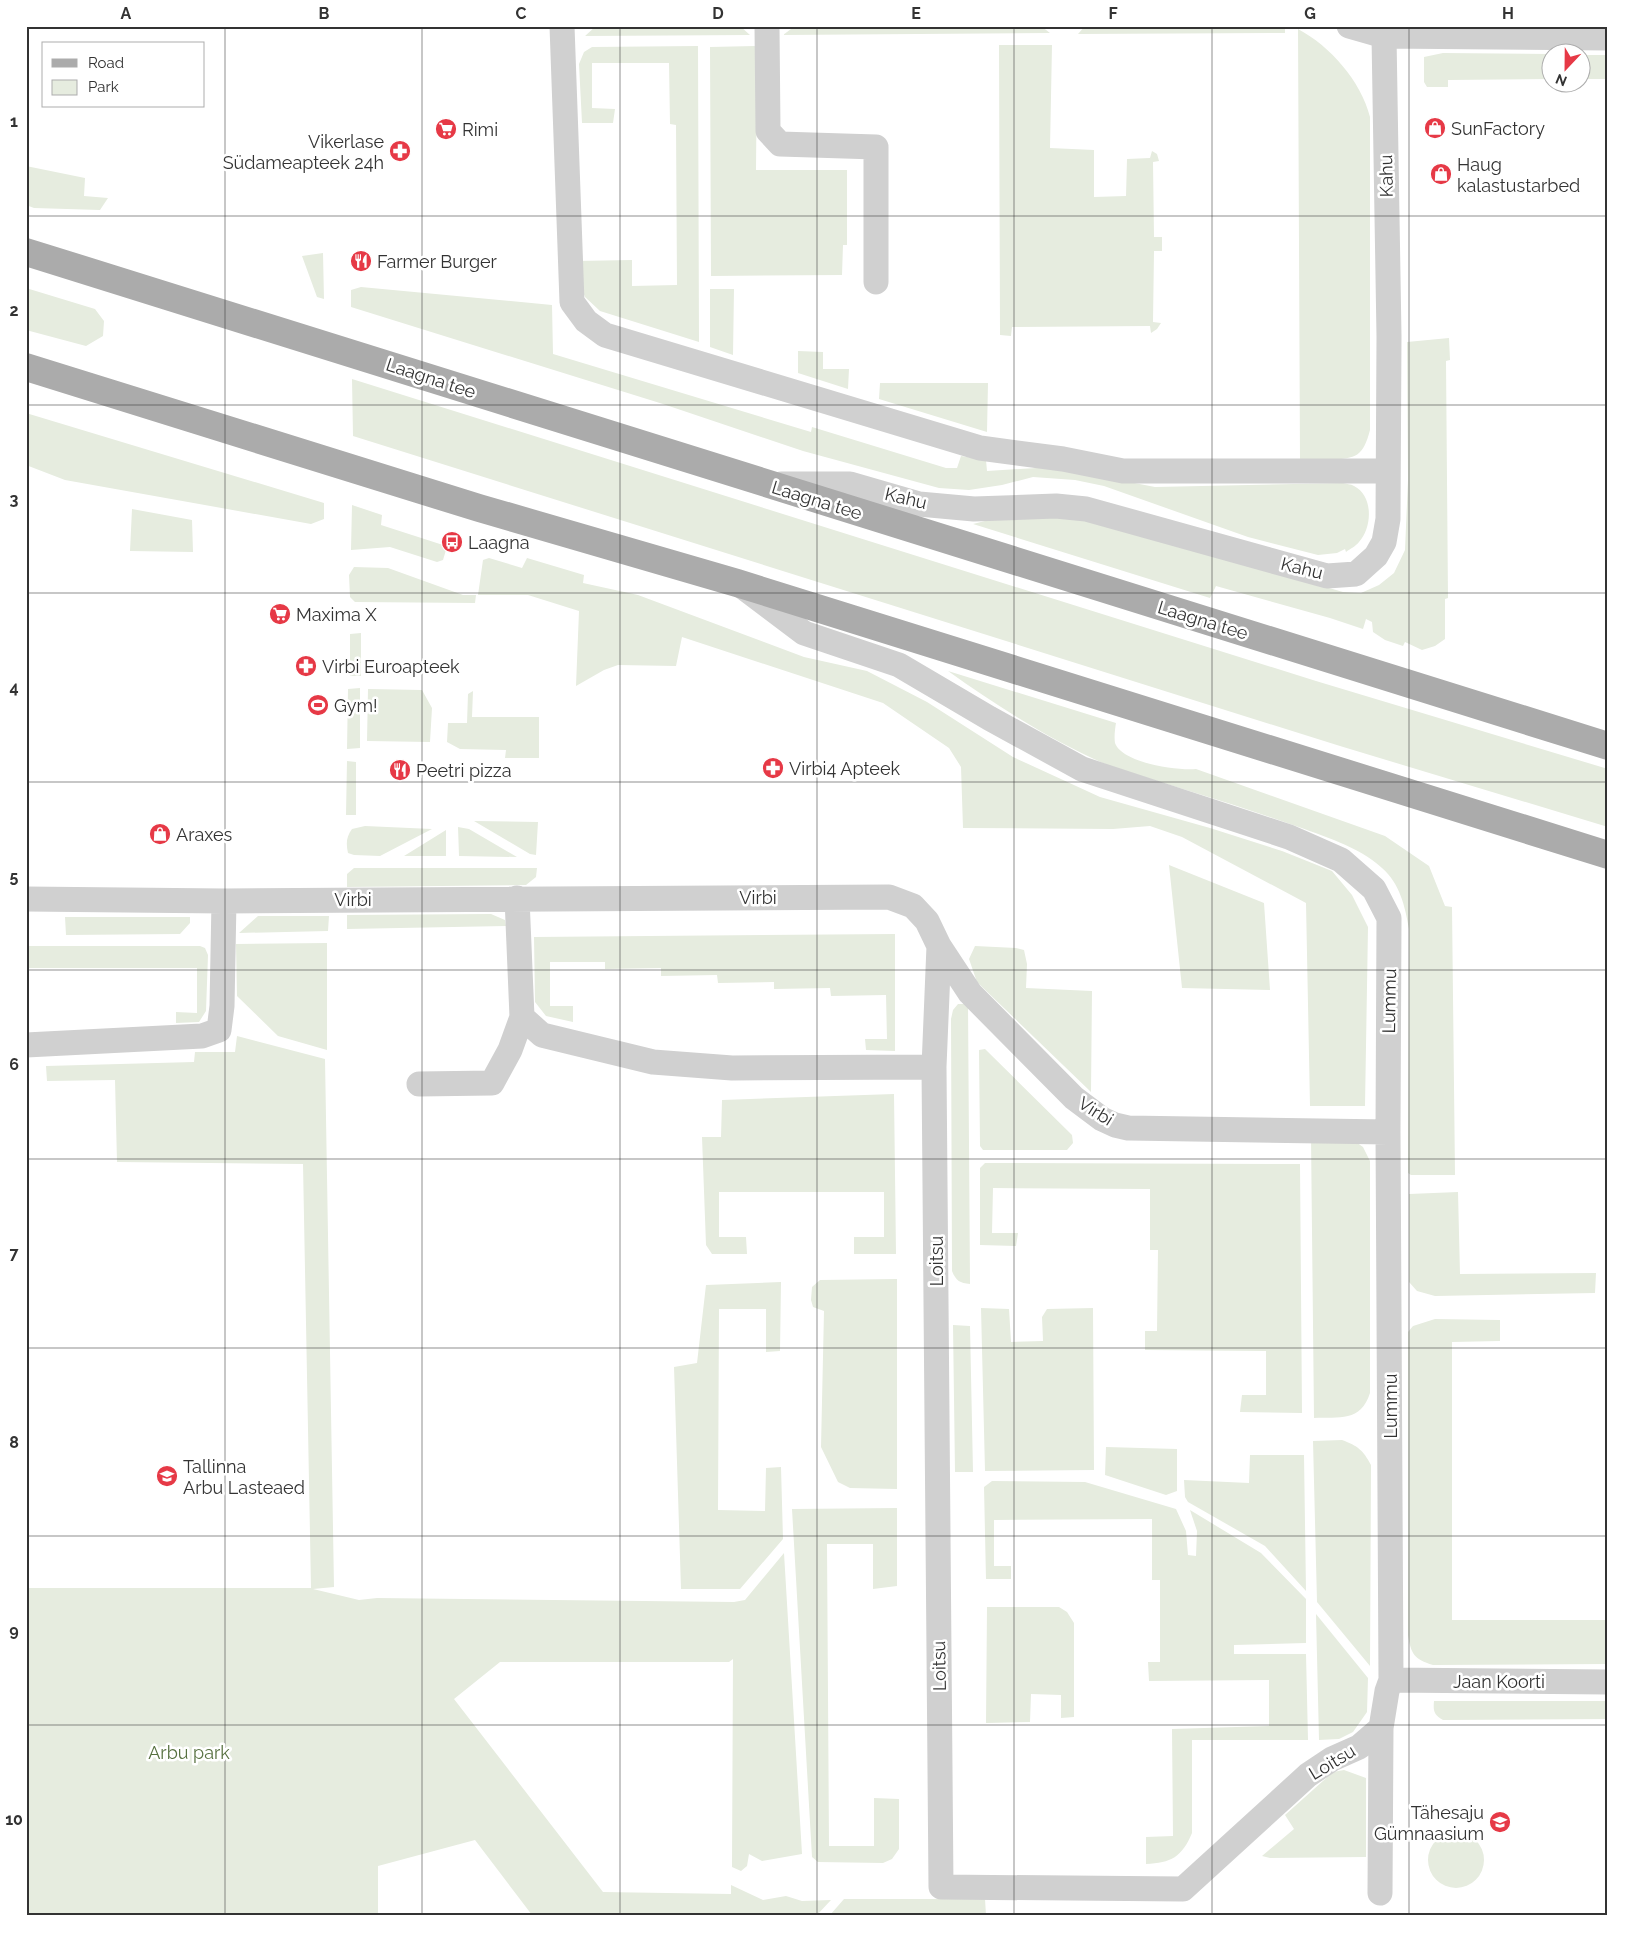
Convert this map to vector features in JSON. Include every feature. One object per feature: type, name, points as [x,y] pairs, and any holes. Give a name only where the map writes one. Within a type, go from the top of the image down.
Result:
[{"type":"main road","name":"Laagna tee","points":[[26,252],[1608,746]]},
{"type":"main road","points":[[26,367],[479,508],[737,582],[1608,855]]},
{"type":"street","points":[[562,26],[572,302],[586,321],[605,335],[971,445],[1000,451],[1063,459],[1123,471],[1387,470]]},
{"type":"street","points":[[767,26],[768,131],[780,144],[876,147],[876,282]]},
{"type":"street","points":[[1349,26],[1384,36],[1608,38]]},
{"type":"street","name":"Kahu","points":[[769,485],[850,484],[919,504],[974,509],[1056,506],[1086,509],[1327,576],[1356,574],[1376,556],[1384,542],[1388,519],[1389,336],[1384,36]]},
{"type":"street","name":"Lummu","points":[[737,582],[804,633],[899,665],[989,718],[1082,768],[1289,837],[1342,860],[1374,889],[1389,918],[1388,1132],[1391,1680],[1380,1728],[1380,1893]]},
{"type":"street","name":"Virbi","points":[[26,899],[224,901],[889,897],[913,906],[927,922],[939,946],[970,993],[1074,1098],[1102,1119],[1128,1128],[1388,1132]]},
{"type":"street","points":[[419,1084],[492,1083],[510,1050],[522,1017],[517,898]]},
{"type":"street","points":[[26,1045],[202,1036],[219,1030],[222,1006],[224,901]]},
{"type":"street","name":"Loitsu","points":[[939,946],[934,1067],[941,1887],[1183,1890],[1308,1775],[1332,1759],[1359,1747],[1380,1728]]},
{"type":"street","points":[[522,1017],[542,1035],[653,1062],[732,1068],[934,1067]]},
{"type":"street","name":"Jaan Koorti","points":[[1391,1680],[1608,1682]]},
{"type":"green space","points":[[596,26],[740,26],[750,35],[585,36]]},
{"type":"green space","points":[[795,26],[1041,26],[1050,33],[783,35]]},
{"type":"green space","points":[[1085,26],[1285,26],[1285,33],[1078,34]]},
{"type":"green space","points":[[1298,29],[1321,45],[1343,66],[1359,90],[1370,117],[1370,430],[1361,451],[1352,457],[1300,462]]},
{"type":"green space","points":[[999,45],[1052,45],[1050,148],[1094,150],[1094,197],[1126,196],[1127,159],[1150,158],[1152,151],[1157,154],[1159,161],[1153,162],[1154,237],[1162,237],[1162,251],[1154,251],[1153,322],[1161,323],[1151,333],[1150,326],[1012,327],[1011,336],[1000,335]]},
{"type":"green space","points":[[698,46],[699,342],[600,311],[585,297],[578,279],[576,261],[632,260],[632,286],[677,285],[676,125],[670,124],[669,63],[592,63],[592,108],[615,109],[613,123],[582,123],[579,64],[584,52],[592,47]]},
{"type":"green space","points":[[755,46],[757,55],[756,170],[847,170],[847,245],[843,245],[842,275],[711,276],[710,47]]},
{"type":"green space","points":[[1443,53],[1542,54],[1542,79],[1448,80],[1448,87],[1427,87],[1424,82],[1424,57]]},
{"type":"green space","points":[[1592,55],[1608,55],[1608,79],[1592,79]]},
{"type":"green space","points":[[26,166],[85,178],[84,196],[108,198],[100,210],[34,208],[26,205]]},
{"type":"green space","points":[[323,253],[324,299],[317,297],[302,256]]},
{"type":"green space","points":[[361,287],[552,305],[553,354],[811,432],[812,427],[946,468],[957,468],[961,456],[986,460],[987,471],[1052,467],[1155,487],[1343,483],[1354,486],[1365,497],[1369,512],[1367,529],[1358,543],[1346,552],[1345,549],[1337,553],[1318,555],[1248,537],[1104,486],[1075,480],[1033,477],[1002,485],[969,490],[939,488],[803,451],[663,404],[351,307],[351,290]]},
{"type":"green space","points":[[26,288],[95,309],[104,321],[103,336],[86,346],[26,330]]},
{"type":"green space","points":[[710,289],[734,289],[733,355],[710,347]]},
{"type":"green space","points":[[1449,338],[1450,360],[1446,361],[1448,598],[1445,599],[1445,639],[1435,646],[1422,650],[1405,642],[1403,646],[1385,640],[1373,632],[1372,622],[1366,619],[1363,629],[1216,586],[1210,598],[973,524],[1005,516],[1055,516],[1099,522],[1343,592],[1361,593],[1379,585],[1394,573],[1405,550],[1408,480],[1407,342]]},
{"type":"green space","points":[[798,351],[823,352],[823,369],[849,369],[848,389],[798,373]]},
{"type":"green space","points":[[352,379],[1316,681],[1608,769],[1608,827],[1340,746],[353,436]]},
{"type":"green space","points":[[880,383],[988,383],[987,432],[879,399]]},
{"type":"green space","points":[[26,413],[324,503],[324,519],[311,524],[65,480],[26,465]]},
{"type":"green space","points":[[352,505],[382,515],[381,525],[443,545],[446,550],[443,560],[437,562],[390,547],[351,550]]},
{"type":"green space","points":[[132,509],[192,520],[193,552],[130,551]]},
{"type":"green space","points":[[489,558],[522,568],[527,558],[584,575],[583,583],[638,595],[804,657],[867,671],[927,702],[1013,757],[1100,797],[1210,828],[1282,851],[1332,871],[1352,895],[1368,927],[1365,1106],[1310,1106],[1306,903],[1182,837],[1150,826],[1113,829],[963,828],[961,767],[949,748],[883,703],[682,637],[676,666],[618,665],[604,670],[576,686],[579,611],[528,595],[478,595],[483,560]]},
{"type":"green space","points":[[354,567],[388,568],[463,595],[476,595],[475,603],[355,602],[350,597],[349,575]]},
{"type":"green space","points":[[361,633],[361,676],[350,676],[350,634]]},
{"type":"green space","points":[[948,671],[1116,723],[1115,743],[1128,756],[1139,761],[1164,767],[1196,769],[1385,836],[1429,866],[1445,906],[1452,907],[1455,1175],[1411,1175],[1408,1173],[1409,929],[1397,888],[1382,868],[1373,860],[1328,838],[1248,810],[1112,767],[1069,747],[1027,724]]},
{"type":"green space","points":[[360,688],[360,748],[347,749],[348,689]]},
{"type":"green space","points":[[368,689],[422,690],[432,708],[430,742],[367,741]]},
{"type":"green space","points":[[473,691],[472,717],[539,717],[539,758],[505,758],[506,750],[460,749],[447,742],[448,723],[467,723],[468,694]]},
{"type":"green space","points":[[347,761],[356,762],[356,815],[346,815]]},
{"type":"green space","points":[[474,821],[538,822],[536,855],[530,854]]},
{"type":"green space","points":[[365,826],[432,829],[380,856],[348,853],[347,841],[350,832],[352,829]]},
{"type":"green space","points":[[458,827],[469,829],[517,857],[459,856]]},
{"type":"green space","points":[[446,830],[446,856],[404,856]]},
{"type":"green space","points":[[1169,865],[1264,903],[1270,990],[1182,988]]},
{"type":"green space","points":[[354,868],[537,868],[536,877],[526,885],[347,887],[347,874]]},
{"type":"green space","points":[[491,914],[505,920],[506,926],[347,929],[347,915]]},
{"type":"green space","points":[[258,916],[329,916],[328,931],[239,933]]},
{"type":"green space","points":[[65,917],[190,917],[190,923],[180,934],[66,935]]},
{"type":"green space","points":[[895,934],[895,1051],[866,1050],[865,1039],[887,1039],[886,995],[831,996],[830,988],[774,989],[774,982],[718,983],[717,975],[661,976],[661,968],[605,969],[605,962],[550,962],[550,1006],[573,1006],[573,1022],[546,1016],[535,1002],[534,937]]},
{"type":"green space","points":[[327,943],[327,1050],[278,1036],[237,996],[236,944]]},
{"type":"green space","points":[[26,946],[200,946],[205,948],[208,955],[206,1011],[199,1022],[176,1023],[176,1012],[197,1013],[197,968],[26,968]]},
{"type":"green space","points":[[975,946],[1024,950],[1027,964],[1026,988],[1092,991],[1091,1092],[977,982],[969,959]]},
{"type":"green space","points":[[958,1004],[968,1004],[970,1284],[959,1281],[952,1271],[951,1019],[953,1010]]},
{"type":"green space","name":"Arbu park","points":[[237,1036],[325,1059],[334,1587],[313,1589],[359,1600],[377,1598],[734,1602],[745,1600],[784,1553],[802,1854],[762,1861],[749,1854],[747,1866],[741,1871],[732,1867],[733,1659],[729,1662],[500,1662],[454,1699],[603,1892],[731,1894],[731,1885],[763,1900],[786,1896],[802,1901],[831,1900],[817,1915],[532,1915],[475,1840],[378,1866],[378,1915],[26,1915],[26,1588],[311,1588],[303,1164],[117,1162],[115,1080],[47,1081],[46,1066],[194,1062],[195,1052],[235,1052]]},
{"type":"green space","points":[[985,1049],[1072,1135],[1073,1143],[1067,1150],[983,1150],[980,1146],[979,1050]]},
{"type":"green space","points":[[894,1094],[896,1254],[854,1254],[854,1237],[884,1237],[884,1192],[719,1192],[719,1237],[746,1237],[747,1254],[712,1254],[706,1245],[702,1137],[721,1137],[722,1100]]},
{"type":"green space","points":[[1311,1137],[1353,1140],[1363,1147],[1370,1161],[1370,1393],[1361,1409],[1348,1416],[1340,1417],[1314,1418]]},
{"type":"green space","points":[[985,1163],[1300,1164],[1302,1413],[1240,1412],[1242,1395],[1266,1395],[1266,1351],[1145,1350],[1145,1331],[1157,1331],[1158,1250],[1150,1250],[1150,1189],[993,1188],[992,1233],[1018,1233],[1016,1246],[980,1245],[980,1168]]},
{"type":"green space","points":[[1458,1192],[1460,1274],[1596,1273],[1595,1293],[1435,1296],[1417,1291],[1409,1282],[1409,1194]]},
{"type":"green space","points":[[897,1279],[897,1489],[850,1488],[838,1482],[821,1447],[824,1311],[813,1307],[811,1300],[812,1287],[820,1280]]},
{"type":"green space","points":[[781,1282],[780,1351],[766,1352],[766,1309],[719,1309],[718,1510],[765,1511],[766,1468],[781,1467],[783,1539],[740,1589],[681,1589],[674,1367],[697,1363],[706,1285]]},
{"type":"green space","points":[[981,1308],[1009,1309],[1011,1342],[1043,1341],[1042,1317],[1047,1309],[1093,1308],[1094,1470],[985,1471]]},
{"type":"green space","points":[[1435,1319],[1500,1320],[1500,1341],[1452,1342],[1452,1620],[1608,1620],[1608,1664],[1433,1665],[1414,1655],[1410,1647],[1408,1635],[1408,1332],[1413,1326]]},
{"type":"green space","points":[[953,1325],[970,1326],[973,1472],[955,1472]]},
{"type":"green space","points":[[1342,1440],[1360,1449],[1371,1465],[1370,1666],[1317,1602],[1313,1441]]},
{"type":"green space","points":[[1106,1447],[1177,1449],[1177,1491],[1166,1495],[1105,1475]]},
{"type":"green space","points":[[1250,1455],[1304,1455],[1306,1591],[1265,1546],[1188,1502],[1185,1497],[1184,1480],[1249,1483]]},
{"type":"green space","points":[[992,1481],[1085,1482],[1176,1509],[1186,1531],[1188,1555],[1196,1556],[1197,1531],[1190,1510],[1261,1553],[1306,1599],[1306,1643],[1234,1645],[1234,1654],[1306,1654],[1308,1740],[1192,1740],[1192,1833],[1180,1853],[1169,1860],[1146,1864],[1146,1837],[1173,1836],[1172,1729],[1269,1726],[1269,1680],[1149,1681],[1148,1662],[1160,1662],[1160,1580],[1152,1580],[1152,1519],[994,1520],[994,1566],[1011,1566],[1011,1579],[986,1579],[984,1487]]},
{"type":"green space","points":[[897,1508],[897,1586],[873,1589],[873,1544],[827,1544],[829,1846],[874,1846],[874,1798],[899,1799],[899,1849],[892,1859],[883,1863],[818,1862],[812,1857],[792,1509]]},
{"type":"green space","points":[[987,1607],[1059,1607],[1067,1612],[1074,1623],[1074,1717],[1061,1718],[1061,1695],[1031,1694],[1030,1722],[986,1723]]},
{"type":"green space","points":[[1316,1614],[1368,1678],[1367,1712],[1353,1732],[1339,1739],[1319,1740]]},
{"type":"green space","points":[[1434,1701],[1608,1701],[1608,1719],[1443,1720],[1435,1712]]},
{"type":"green space","points":[[1344,1770],[1366,1778],[1366,1857],[1270,1858],[1262,1856],[1294,1829],[1285,1815],[1333,1772]]},
{"type":"green space","points":[[1450,1832],[1462,1832],[1472,1836],[1480,1844],[1484,1860],[1480,1876],[1472,1884],[1462,1888],[1450,1888],[1440,1884],[1432,1876],[1428,1866],[1428,1854],[1432,1844],[1440,1836]]},
{"type":"green space","points":[[844,1899],[985,1899],[986,1915],[830,1915]]},
{"type":"place","name":"SunFactory","points":[[1435,128]]},
{"type":"place","name":"Rimi","points":[[446,129]]},
{"type":"place","name":"Vikerlase Südameapteek 24h","points":[[400,151]]},
{"type":"place","name":"Haug kalastustarbed","points":[[1441,174]]},
{"type":"place","name":"Farmer Burger","points":[[361,261]]},
{"type":"place","name":"Laagna","points":[[452,542]]},
{"type":"place","name":"Maxima X","points":[[280,614]]},
{"type":"place","name":"Virbi Euroapteek","points":[[306,666]]},
{"type":"place","name":"Gym!","points":[[318,705]]},
{"type":"place","name":"Virbi4 Apteek","points":[[773,768]]},
{"type":"place","name":"Peetri pizza","points":[[400,770]]},
{"type":"place","name":"Araxes","points":[[160,834]]},
{"type":"place","name":"Tallinna Arbu Lasteaed","points":[[167,1476]]},
{"type":"place","name":"Tähesaju Gümnaasium","points":[[1500,1822]]}]
